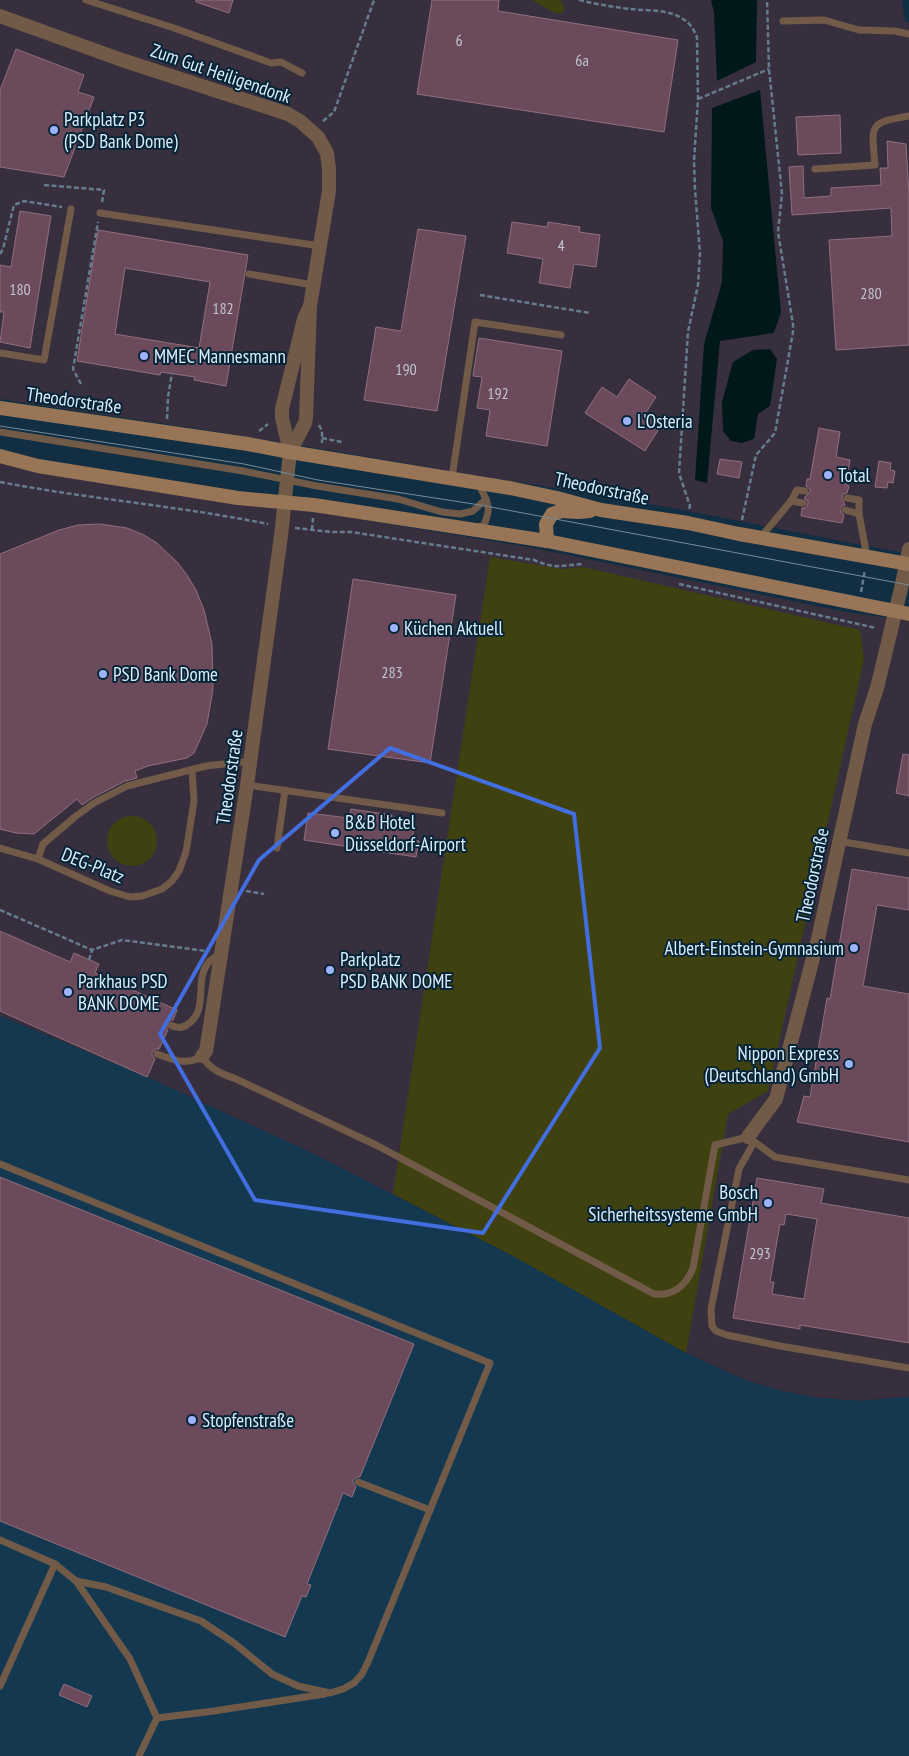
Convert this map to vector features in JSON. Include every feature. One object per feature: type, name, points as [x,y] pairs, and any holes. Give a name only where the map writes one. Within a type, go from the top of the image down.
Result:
[{"type":"main road","name":"Theodorstraße","points":[[0,408],[248,444],[477,482],[557,498],[601,510],[688,523],[760,538],[908,564]]},
{"type":"main road","points":[[0,456],[38,466],[238,498],[314,505],[547,541],[902,613]]},
{"type":"main road","points":[[547,541],[546,524],[552,514],[561,511],[601,510]]},
{"type":"street","name":"Zum Gut Heiligendonk","points":[[0,16],[122,60],[288,114],[312,131],[324,144],[329,168],[329,191],[310,306],[306,423],[290,452]]},
{"type":"street","name":"Zum Gut Heiligendonk","points":[[290,452],[282,418],[282,409],[304,319],[310,306]]},
{"type":"street","name":"Theodorstraße","points":[[202,1056],[206,1050],[208,1039],[247,785],[290,452]]},
{"type":"street","points":[[908,564],[909,549]]},
{"type":"street","name":"Theodorstraße","points":[[751,1139],[776,1099],[818,939],[838,840],[865,724],[877,688],[891,630],[902,613],[908,564]]},
{"type":"lane","points":[[86,0],[174,28],[271,63],[281,62],[302,73]]},
{"type":"lane","points":[[783,21],[824,20],[859,30],[895,31],[909,34]]},
{"type":"lane","points":[[815,170],[875,165],[872,132],[876,125],[883,121],[909,116]]},
{"type":"lane","points":[[0,353],[44,360],[71,209]]},
{"type":"lane","points":[[100,213],[320,246]]},
{"type":"lane","points":[[249,274],[313,285]]},
{"type":"lane","points":[[452,478],[475,322],[561,335]]},
{"type":"lane","points":[[0,432],[189,462],[398,499],[442,512],[460,514],[473,511],[486,499]]},
{"type":"lane","points":[[470,530],[484,525],[488,514],[489,507],[477,482]]},
{"type":"lane","points":[[760,538],[791,501],[797,490],[805,491]]},
{"type":"lane","points":[[847,498],[859,500],[859,514],[868,557]]},
{"type":"lane","points":[[791,501],[803,503]]},
{"type":"lane","points":[[844,510],[859,514]]},
{"type":"lane","name":"DEG-Platz","points":[[192,770],[194,800],[186,852],[179,871],[172,881],[162,889],[142,896],[130,897],[110,891],[38,859],[43,844],[94,802],[127,786],[206,766],[250,761]]},
{"type":"lane","points":[[247,785],[442,813]]},
{"type":"lane","points":[[277,848],[285,790]]},
{"type":"lane","points":[[838,840],[909,853]]},
{"type":"lane","points":[[0,848],[38,859]]},
{"type":"lane","points":[[170,1026],[176,1028],[185,1026],[193,1021],[197,1014],[204,974],[208,963],[221,953]]},
{"type":"lane","points":[[158,1054],[182,1062],[191,1061],[202,1056],[216,1071],[378,1146],[654,1294],[663,1295],[674,1292],[689,1278],[693,1268],[715,1145],[751,1139],[775,1157],[909,1180]]},
{"type":"lane","points":[[751,1139],[739,1169],[711,1309],[712,1326],[716,1331],[727,1335],[909,1368]]},
{"type":"lane","points":[[0,1164],[490,1363],[362,1674],[354,1683],[330,1693],[157,1718]]},
{"type":"lane","points":[[358,1482],[430,1510]]},
{"type":"lane","points":[[0,1540],[55,1564],[76,1581],[130,1659],[157,1718],[139,1756]]},
{"type":"lane","points":[[0,1686],[55,1564]]},
{"type":"lane","points":[[76,1581],[106,1587],[201,1621],[234,1642],[272,1674],[298,1686],[330,1693]]},
{"type":"path","points":[[312,131],[334,112],[374,0]]},
{"type":"path","points":[[580,0],[631,9],[667,12],[688,22],[697,38],[698,99],[694,161],[700,253],[698,285],[688,332],[679,473],[690,506],[688,523]]},
{"type":"path","points":[[744,511],[756,455],[775,433],[793,332],[778,232],[782,194],[769,69],[767,0]]},
{"type":"path","points":[[698,99],[769,69]]},
{"type":"path","points":[[44,185],[104,190],[73,369],[81,384]]},
{"type":"path","points":[[0,254],[3,249],[14,205],[30,201],[71,209]]},
{"type":"path","points":[[480,294],[590,312]]},
{"type":"path","points":[[167,433],[168,398],[172,373]]},
{"type":"path","points":[[322,438],[342,442]]},
{"type":"path","points":[[0,482],[70,494],[235,517],[281,527],[351,532],[534,560],[551,566],[589,565]]},
{"type":"path","points":[[859,603],[868,557]]},
{"type":"path","points":[[676,583],[891,630]]},
{"type":"path","points":[[231,889],[264,894]]},
{"type":"path","points":[[0,910],[92,950],[122,940],[221,953]]},
{"type":"path","points":[[89,960],[92,950]]},
{"type":"highlighted area","points":[[390,748],[574,814],[600,1048],[483,1233],[255,1200],[160,1034],[259,860]]},
{"type":"shaded area","points":[[0,0],[902,0],[905,22],[909,22],[909,554],[667,507],[238,435],[0,399]]},
{"type":"shaded area","points":[[532,0],[560,0],[565,8],[561,14],[553,12]]},
{"type":"shaded area","points":[[711,0],[757,0],[756,62],[717,81],[714,13]]},
{"type":"shaded area","points":[[760,90],[781,312],[774,333],[720,341],[707,483],[695,480],[704,344],[722,282],[723,241],[711,208],[712,108]]},
{"type":"shaded area","points":[[770,349],[777,359],[770,406],[758,414],[754,439],[742,443],[731,441],[723,431],[722,402],[733,362],[753,350]]},
{"type":"shaded area","points":[[0,460],[528,547],[846,612],[909,621],[909,1397],[860,1401],[819,1398],[781,1391],[745,1380],[686,1353],[515,1257],[312,1153],[147,1077],[0,1016]]},
{"type":"shaded area","points":[[490,557],[562,569],[583,567],[860,630],[864,659],[768,1091],[728,1114],[686,1353],[515,1257],[393,1194]]},
{"type":"shaded area","points":[[132,816],[141,818],[152,827],[157,841],[155,850],[146,861],[132,866],[123,864],[112,855],[107,841],[109,832],[118,821]]},
{"type":"shaded area","points":[[0,1016],[147,1077],[312,1153],[515,1257],[686,1353],[745,1380],[781,1391],[819,1398],[860,1401],[909,1397],[909,1756],[0,1756]]},
{"type":"building","points":[[196,0],[233,0],[229,13],[196,2]]},
{"type":"building","points":[[432,0],[499,0],[498,11],[678,40],[664,132],[417,94]]},
{"type":"building","name":"Parkplatz P3 (PSD Bank Dome)","points":[[16,49],[84,75],[78,92],[94,97],[64,177],[0,167],[0,90]]},
{"type":"building","points":[[840,115],[841,153],[798,155],[796,117]]},
{"type":"building","points":[[887,141],[906,144],[909,194],[909,345],[836,350],[829,240],[892,236],[891,208],[792,215],[789,167],[803,166],[804,198],[831,196],[831,188],[881,185],[880,168],[888,168]]},
{"type":"building","points":[[20,211],[51,216],[30,348],[0,342],[4,312],[0,312],[0,265],[11,267]]},
{"type":"building","points":[[512,222],[547,227],[548,222],[580,227],[579,232],[600,235],[596,267],[574,264],[570,288],[539,283],[543,259],[507,253]]},
{"type":"building","points":[[418,229],[466,236],[437,411],[364,400],[376,327],[401,331]]},
{"type":"building","points":[[98,230],[248,255],[226,386],[194,380],[195,377],[161,372],[160,375],[77,361]],"holes":[[[125,268],[210,282],[199,348],[115,334]]]},
{"type":"building","points":[[479,338],[562,351],[547,446],[486,436],[490,410],[477,408],[482,377],[473,376]]},
{"type":"building","points":[[629,379],[656,397],[645,414],[662,424],[645,451],[585,413],[602,387],[617,397]]},
{"type":"building","points":[[819,428],[840,432],[836,457],[850,460],[846,485],[849,486],[847,493],[843,494],[842,498],[845,505],[840,509],[844,515],[842,523],[801,516],[802,508],[805,508],[808,504],[808,501],[804,498],[810,492],[810,489],[806,486],[807,479],[810,479]]},
{"type":"building","points":[[720,459],[742,462],[739,478],[717,474]]},
{"type":"building","points":[[879,461],[891,463],[890,470],[895,471],[893,483],[888,482],[887,488],[875,487]]},
{"type":"building","name":"PSD Bank Dome","points":[[100,524],[127,528],[157,543],[177,562],[196,590],[204,610],[212,644],[213,689],[207,724],[194,753],[187,758],[148,766],[135,771],[137,778],[125,781],[82,805],[77,799],[34,834],[16,833],[0,829],[0,554],[59,530],[78,525]]},
{"type":"building","points":[[353,579],[456,595],[430,763],[328,749]]},
{"type":"building","points":[[903,754],[909,755],[909,796],[896,793]]},
{"type":"building","points":[[351,809],[392,815],[391,825],[414,828],[412,840],[419,841],[416,857],[304,840],[308,813],[349,818]]},
{"type":"building","points":[[852,869],[909,878],[909,910],[877,905],[863,986],[909,994],[909,1142],[797,1122],[804,1096],[810,1097],[827,998],[830,999]]},
{"type":"building","name":"Parkhaus PSD BANK DOME","points":[[0,931],[70,962],[74,953],[99,964],[95,973],[177,1010],[173,1020],[165,1023],[168,1030],[159,1049],[152,1052],[155,1059],[147,1077],[0,1011]]},
{"type":"building","name":"Stopfenstraße","points":[[0,1177],[414,1344],[360,1477],[353,1480],[356,1487],[352,1497],[343,1493],[307,1584],[311,1585],[306,1597],[302,1596],[285,1637],[0,1521]]},
{"type":"building","points":[[757,1178],[824,1189],[821,1203],[909,1218],[909,1343],[800,1325],[800,1329],[733,1318]],"holes":[[[786,1214],[817,1219],[804,1299],[772,1294],[774,1282],[770,1282],[780,1224],[784,1225]]]},
{"type":"building","points":[[64,1684],[92,1696],[87,1707],[59,1695]]},
{"type":"tram line","points":[[0,426],[244,464],[318,480],[480,505],[909,585]]},
{"type":"place","name":"Parkplatz P3 (PSD Bank Dome)","points":[[54,130]]},
{"type":"place","name":"MMEC Mannesmann","points":[[144,356]]},
{"type":"place","name":"L'Osteria","points":[[627,421]]},
{"type":"place","name":"Total","points":[[828,475]]},
{"type":"place","name":"Küchen Aktuell","points":[[394,628]]},
{"type":"place","name":"PSD Bank Dome","points":[[103,674]]},
{"type":"place","name":"B&B Hotel Düsseldorf-Airport","points":[[335,833]]},
{"type":"place","name":"Albert-Einstein-Gymnasium","points":[[854,948]]},
{"type":"place","name":"Parkplatz PSD BANK DOME","points":[[330,970]]},
{"type":"place","name":"Parkhaus PSD BANK DOME","points":[[68,992]]},
{"type":"place","name":"Nippon Express (Deutschland) GmbH","points":[[849,1064]]},
{"type":"place","name":"Bosch Sicherheitssysteme GmbH","points":[[768,1203]]},
{"type":"place","name":"Stopfenstraße","points":[[192,1420]]}]
